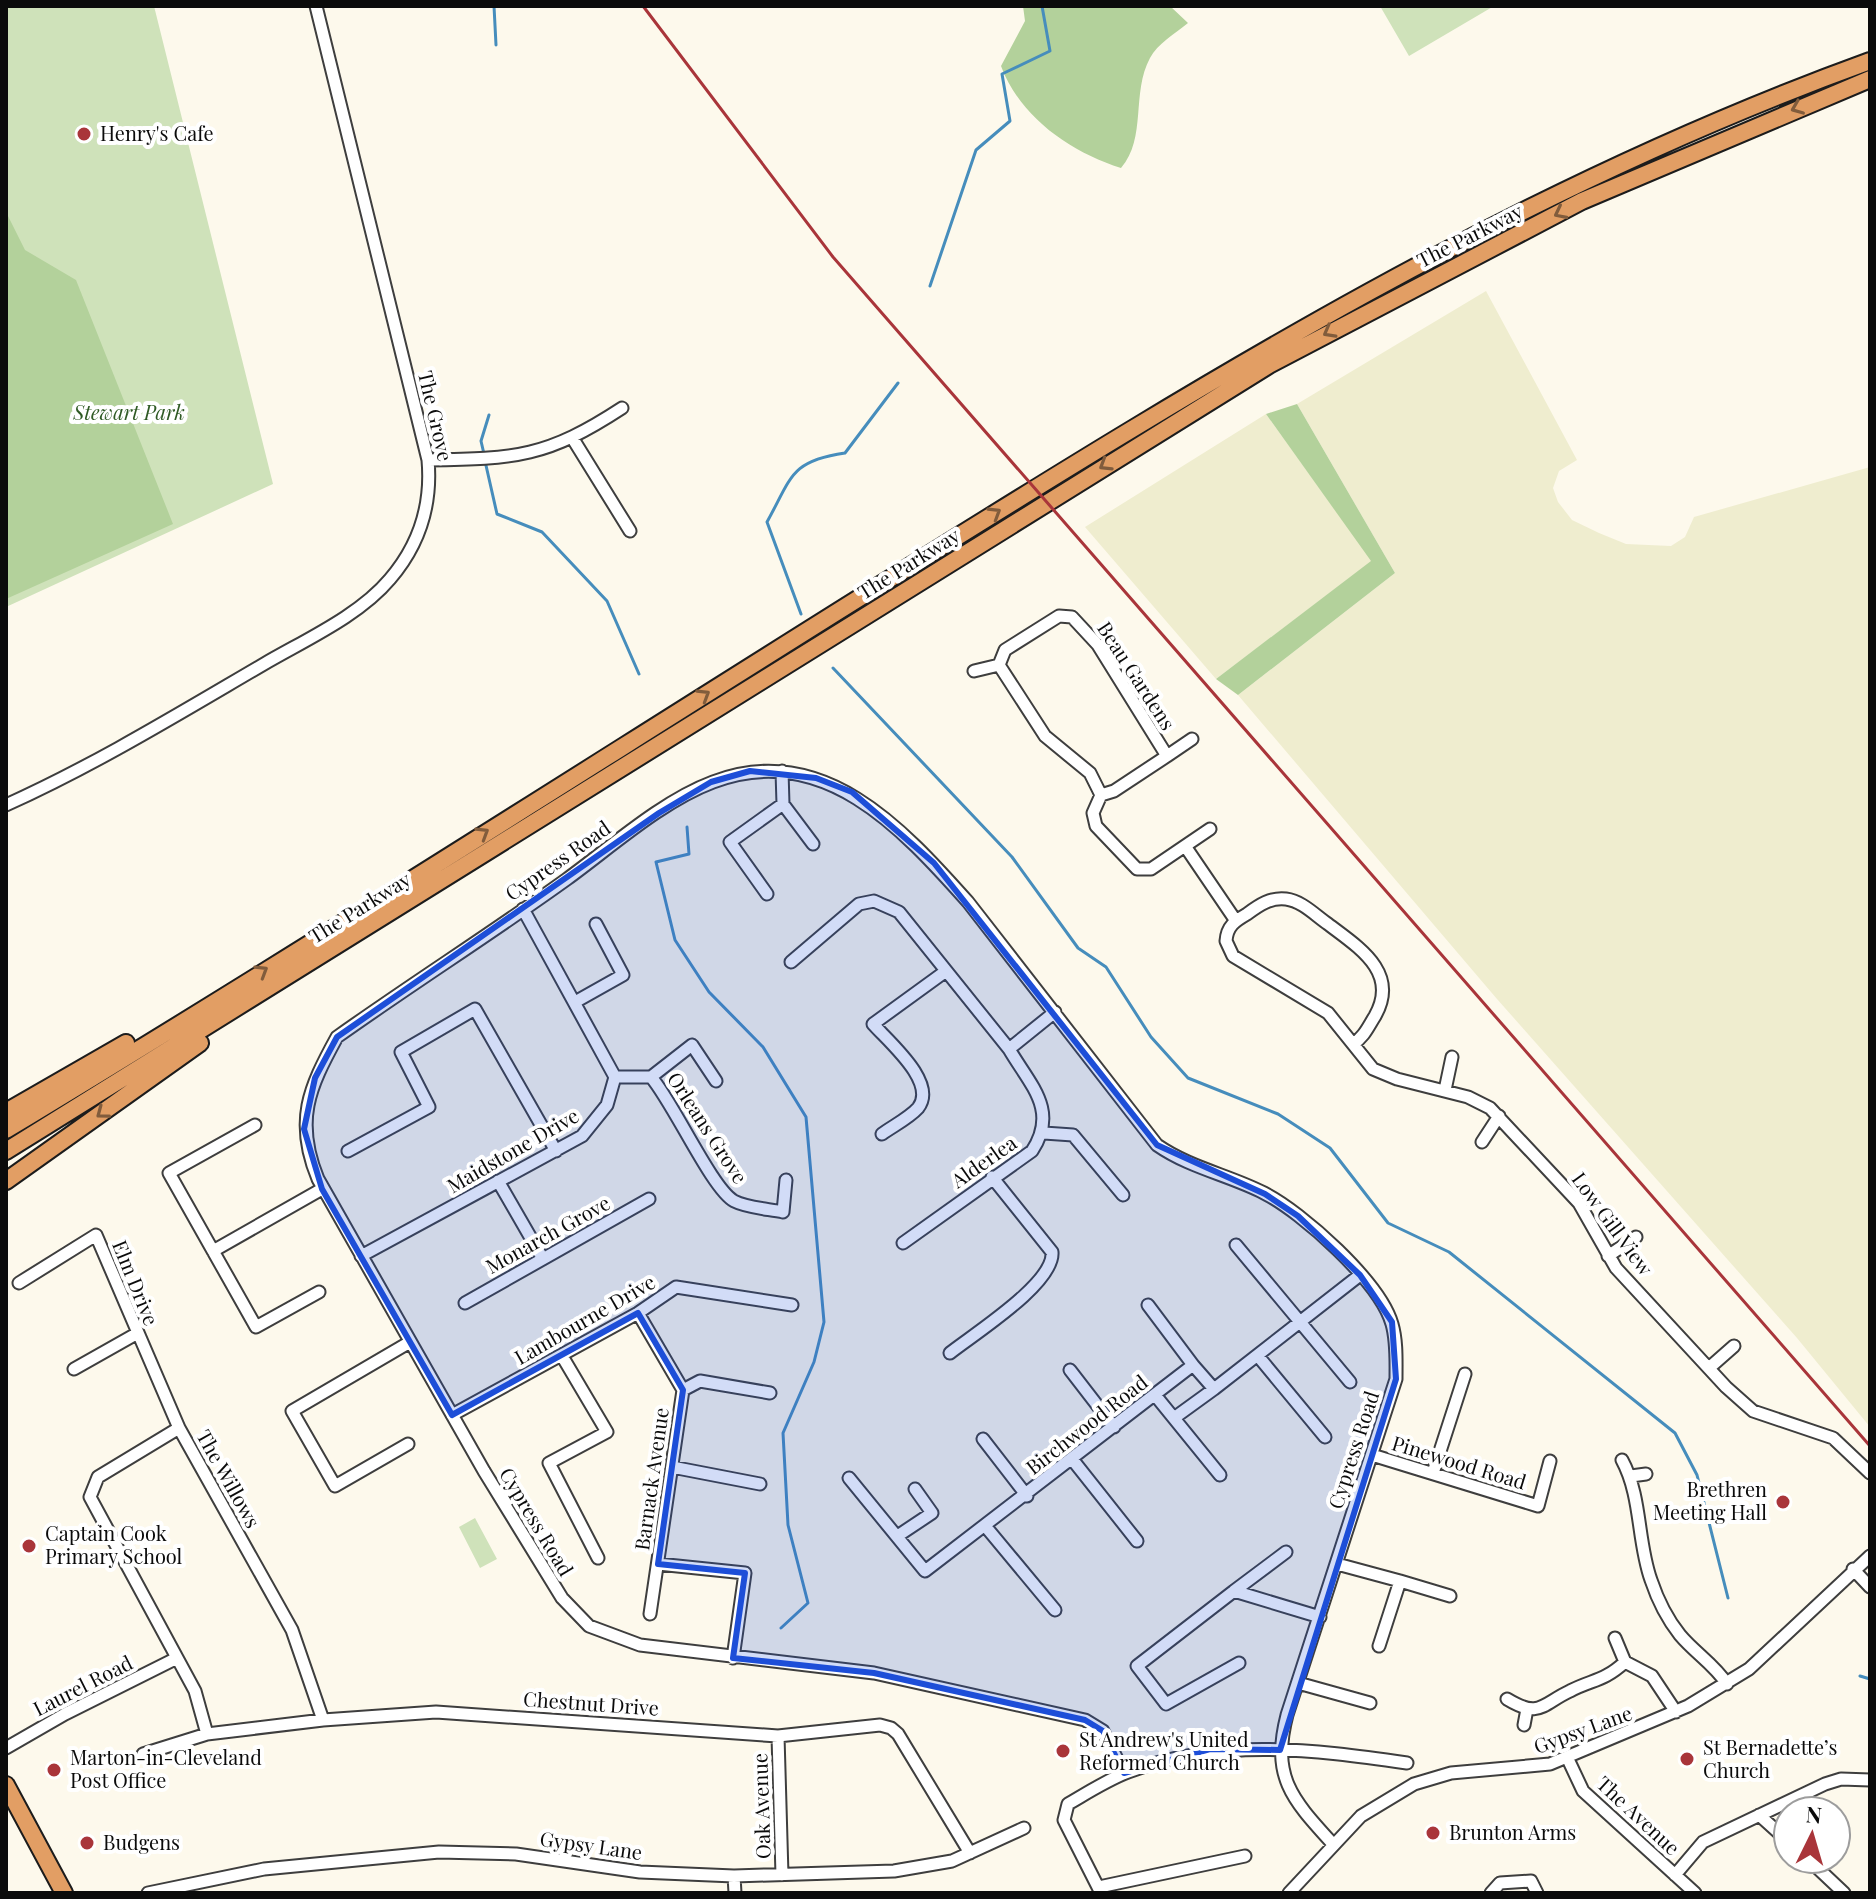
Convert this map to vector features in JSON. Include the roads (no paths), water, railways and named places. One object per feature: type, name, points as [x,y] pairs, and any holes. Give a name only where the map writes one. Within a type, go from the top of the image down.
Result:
[{"type":"highway","name":"The Parkway","points":[[6,1130],[1006,506],[1323,315],[1576,185],[1757,105],[1870,61]]},
{"type":"highway","name":"The Parkway","points":[[6,1151],[1282,358],[1582,201],[1714,142],[1870,79]]},
{"type":"highway","points":[[6,1112],[130,1041],[227,993]]},
{"type":"highway","points":[[6,1181],[213,1034],[253,998]]},
{"type":"highway","points":[[6,1785],[62,1892]]},
{"type":"street","name":"The Grove","points":[[6,805],[147,731],[358,607],[391,579],[424,524],[430,498],[428,460],[316,6]]},
{"type":"street","points":[[428,460],[519,456],[573,439],[622,408]]},
{"type":"street","points":[[573,439],[630,531]]},
{"type":"street","name":"Beau Gardens","points":[[999,665],[1005,650],[1054,618],[1072,617],[1098,645],[1167,756]]},
{"type":"street","points":[[974,671],[999,665],[1045,736],[1090,773],[1101,795],[1093,813],[1094,822],[1101,835],[1133,867],[1151,869],[1210,829]]},
{"type":"street","name":"Beau Gardens","points":[[1101,795],[1114,791],[1192,739]]},
{"type":"street","name":"Cypress Road","points":[[1124,1773],[1103,1731],[1085,1720],[874,1673],[640,1645],[589,1626],[562,1598],[322,1189],[306,1146],[305,1113],[315,1078],[337,1037],[603,850],[711,782],[750,771],[782,771],[816,778],[852,792],[896,828],[968,902],[1157,1145],[1176,1159],[1265,1194],[1298,1216],[1360,1275],[1378,1297],[1392,1322],[1396,1379],[1298,1683],[1280,1750]]},
{"type":"street","points":[[782,771],[783,804],[813,844]]},
{"type":"street","points":[[767,894],[730,842],[783,804]]},
{"type":"street","points":[[1185,846],[1236,921],[1266,902],[1276,899],[1296,901],[1371,957],[1382,981],[1382,995],[1379,1009],[1361,1039],[1353,1044]]},
{"type":"street","name":"Alderlea","points":[[791,962],[859,904],[874,901],[899,912],[1009,1049],[1044,1107],[1044,1133],[1032,1151],[903,1243]]},
{"type":"street","points":[[523,909],[615,1077]]},
{"type":"street","name":"Low Gill View","points":[[1236,921],[1226,935],[1227,947],[1233,956],[1315,1003],[1364,1060],[1383,1074],[1480,1101],[1499,1116],[1579,1203],[1608,1256],[1709,1368],[1753,1411],[1833,1438],[1870,1473]]},
{"type":"street","points":[[575,1002],[623,975],[596,924]]},
{"type":"street","points":[[882,1134],[919,1107],[923,1091],[919,1076],[873,1024],[946,971]]},
{"type":"street","points":[[348,1151],[429,1107],[401,1052],[475,1009],[556,1151]]},
{"type":"street","points":[[1009,1049],[1055,1012]]},
{"type":"street","points":[[651,1077],[692,1045],[716,1081]]},
{"type":"street","points":[[1445,1090],[1452,1057]]},
{"type":"street","name":"Orleans Grove","points":[[615,1077],[651,1077],[664,1092],[709,1170],[733,1201],[783,1212],[786,1180]]},
{"type":"street","name":"Maidstone Drive","points":[[361,1256],[556,1151],[595,1124],[607,1105],[615,1077]]},
{"type":"street","points":[[1482,1142],[1499,1116]]},
{"type":"street","points":[[255,1125],[169,1173],[256,1327],[319,1292]]},
{"type":"street","points":[[1044,1133],[1073,1135],[1123,1195]]},
{"type":"street","points":[[950,1353],[1043,1279],[1053,1258],[1052,1252],[992,1177]]},
{"type":"street","points":[[498,1181],[543,1259]]},
{"type":"street","points":[[213,1251],[322,1189]]},
{"type":"street","name":"Monarch Grove","points":[[465,1303],[649,1199]]},
{"type":"street","name":"Elm Drive","points":[[19,1283],[96,1235],[179,1428]]},
{"type":"street","points":[[1608,1256],[1636,1237]]},
{"type":"street","points":[[1236,1245],[1350,1382]]},
{"type":"street","points":[[1174,1418],[1360,1275]]},
{"type":"street","name":"Lambourne Drive","points":[[452,1415],[638,1313],[676,1287],[792,1305]]},
{"type":"street","points":[[1148,1305],[1214,1389]]},
{"type":"street","name":"Barnack Avenue","points":[[638,1313],[683,1390],[650,1614]]},
{"type":"street","points":[[74,1369],[136,1334]]},
{"type":"street","points":[[408,1444],[335,1486],[292,1411],[410,1342]]},
{"type":"street","points":[[1709,1368],[1734,1346]]},
{"type":"street","points":[[562,1356],[607,1432],[549,1463],[598,1558]]},
{"type":"street","points":[[1258,1356],[1325,1437]]},
{"type":"street","name":"Birchwood Road","points":[[849,1478],[899,1535],[925,1571],[1027,1496],[1193,1365]]},
{"type":"street","points":[[1070,1370],[1114,1427]]},
{"type":"street","points":[[1433,1473],[1465,1374]]},
{"type":"street","points":[[683,1390],[700,1381],[770,1393]]},
{"type":"street","points":[[1155,1395],[1220,1475]]},
{"type":"street","name":"The Willows","points":[[207,1734],[195,1691],[90,1497],[98,1477],[179,1428],[292,1630],[323,1720]]},
{"type":"street","points":[[983,1439],[1027,1496]]},
{"type":"street","name":"Pinewood Road","points":[[1372,1455],[1538,1506],[1550,1461]]},
{"type":"street","points":[[1072,1459],[1137,1541]]},
{"type":"street","points":[[1622,1460],[1631,1476],[1645,1557],[1655,1592],[1680,1635],[1712,1664],[1727,1684]]},
{"type":"street","points":[[672,1467],[760,1484]]},
{"type":"street","points":[[1631,1476],[1646,1474]]},
{"type":"street","points":[[899,1535],[932,1513],[915,1489]]},
{"type":"street","points":[[986,1527],[1055,1610]]},
{"type":"street","points":[[1239,1663],[1166,1704],[1137,1666],[1286,1552]]},
{"type":"street","name":"Gypsy Lane","points":[[1289,1893],[1332,1843],[1373,1807],[1414,1784],[1451,1773],[1532,1768],[1567,1757],[1676,1712],[1727,1684],[1779,1641],[1870,1556]]},
{"type":"street","points":[[658,1564],[745,1573],[733,1658]]},
{"type":"street","points":[[1337,1564],[1450,1596]]},
{"type":"street","points":[[1853,1569],[1870,1587]]},
{"type":"street","points":[[1379,1646],[1400,1581]]},
{"type":"street","points":[[1234,1591],[1320,1617]]},
{"type":"street","points":[[1615,1638],[1625,1662],[1652,1676],[1676,1712]]},
{"type":"street","name":"Laurel Road","points":[[6,1748],[65,1714],[177,1658]]},
{"type":"street","points":[[1507,1699],[1527,1709],[1551,1705],[1569,1691],[1611,1675],[1625,1662]]},
{"type":"street","points":[[1298,1683],[1370,1703]]},
{"type":"street","points":[[1524,1725],[1527,1709]]},
{"type":"street","name":"Chestnut Drive","points":[[143,1754],[207,1734],[323,1720],[436,1712],[778,1736],[880,1725],[891,1728],[970,1853]]},
{"type":"street","name":"Oak Avenue","points":[[778,1736],[782,1875]]},
{"type":"street","points":[[1245,1856],[1100,1890],[1064,1820],[1068,1804],[1124,1773],[1210,1749],[1280,1750],[1407,1763]]},
{"type":"street","points":[[1280,1750],[1292,1797],[1332,1843]]},
{"type":"street","name":"The Avenue","points":[[1567,1757],[1583,1791],[1695,1893]]},
{"type":"street","points":[[1675,1875],[1703,1842],[1833,1781],[1870,1780]]},
{"type":"street","points":[[1759,1815],[1772,1827]]},
{"type":"street","name":"Gypsy Lane","points":[[148,1893],[264,1869],[439,1852],[516,1854],[640,1872],[734,1876],[894,1871],[934,1866],[1024,1828]]},
{"type":"street","points":[[1825,1875],[1844,1893]]},
{"type":"street","points":[[734,1876],[735,1893]]},
{"type":"street","points":[[1491,1893],[1500,1883],[1531,1881],[1537,1893]]},
{"type":"waterway","points":[[494,6],[496,45]]},
{"type":"waterway","points":[[930,286],[976,150],[1010,121],[1002,74],[1050,51],[1042,6]]},
{"type":"waterway","points":[[801,614],[767,522],[795,474],[813,461],[845,453],[898,383]]},
{"type":"waterway","points":[[484,454],[481,441],[489,415]]},
{"type":"waterway","points":[[485,461],[497,514],[542,532],[607,601],[639,674]]},
{"type":"waterway","points":[[833,668],[1012,857],[1078,948],[1106,967],[1151,1037],[1188,1078],[1278,1114],[1330,1148],[1388,1223],[1449,1252],[1675,1433],[1697,1475],[1728,1598]]},
{"type":"waterway","points":[[687,827],[689,854],[656,862],[675,940],[709,992],[763,1047],[806,1117],[824,1322],[814,1362],[783,1433],[788,1525],[808,1603],[781,1628]]},
{"type":"waterway","points":[[1860,1676],[1870,1679]]},
{"type":"railway","points":[[643,6],[833,257],[1870,1446]]},
{"type":"place","name":"Henry's Cafe","points":[[84,134]]},
{"type":"place","name":"Brethren Meeting Hall","points":[[1783,1502]]},
{"type":"place","name":"Captain Cook Primary School","points":[[29,1546]]},
{"type":"place","name":"St Andrew's United Reformed Church","points":[[1063,1751]]},
{"type":"place","name":"St Bernadette’s Church","points":[[1687,1759]]},
{"type":"place","name":"Marton-in-Cleveland Post Office","points":[[54,1770]]},
{"type":"place","name":"Brunton Arms","points":[[1433,1833]]},
{"type":"place","name":"Budgens","points":[[87,1843]]},
{"type":"park label","name":"Stewart Park","points":[[129,413]]}]
